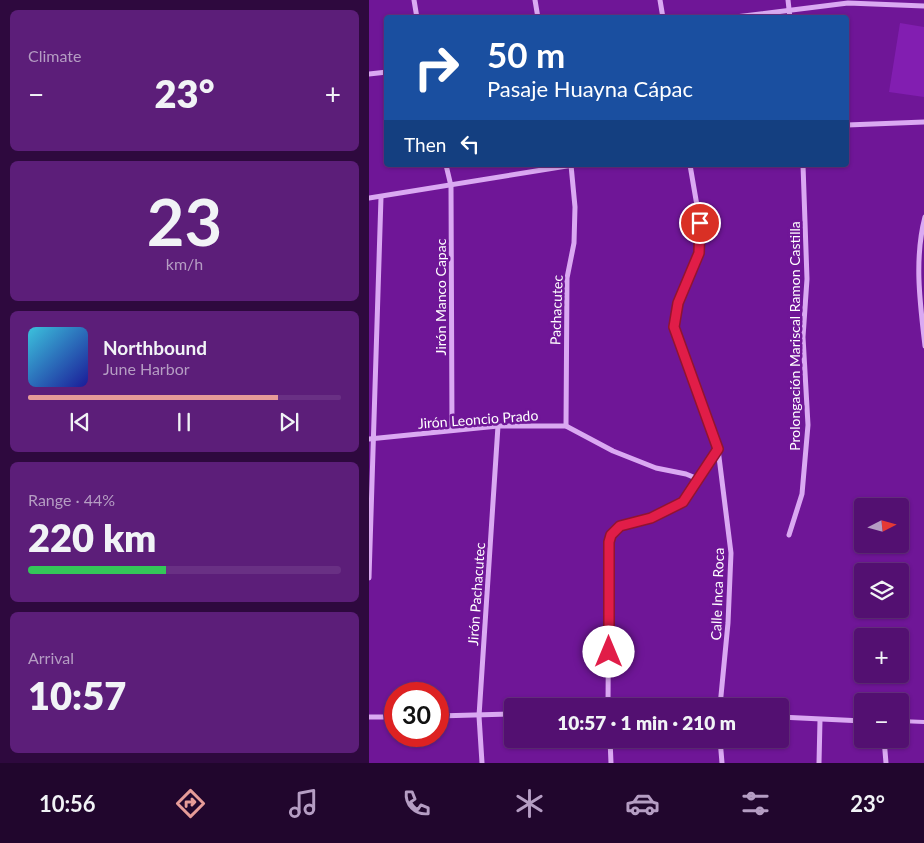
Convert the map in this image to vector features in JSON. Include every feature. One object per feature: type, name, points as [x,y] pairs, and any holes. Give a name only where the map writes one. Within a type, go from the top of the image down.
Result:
[{"type":"street","points":[[415,0],[417,15]]},
{"type":"street","points":[[535,0],[538,15]]},
{"type":"street","points":[[660,0],[662,15]]},
{"type":"street","points":[[788,0],[790,15]]},
{"type":"street","points":[[748,15],[848,3],[924,6]]},
{"type":"street","points":[[369,74],[384,72]]},
{"type":"street","points":[[849,125],[924,122]]},
{"type":"street","name":"Jirón Manco Capac","points":[[446,167],[451,186],[452,430]]},
{"type":"street","points":[[369,198],[560,167]]},
{"type":"street","name":"Pachacutec","points":[[566,426],[567,278],[574,243],[575,208],[572,167]]},
{"type":"street","name":"Calle Inca Roca","points":[[690,167],[700,223],[699,253],[678,303],[674,327],[718,449],[731,553],[729,623],[721,698]]},
{"type":"street","name":"Prolongación Mariscal Ramon Castilla","points":[[789,535],[802,494],[808,425],[803,337],[807,279],[803,167]]},
{"type":"street","points":[[369,578],[381,197]]},
{"type":"street","points":[[924,217],[921,230],[918,285],[924,346]]},
{"type":"street","name":"Jirón Leoncio Prado","points":[[372,439],[498,426],[566,426],[613,451],[656,468],[685,474],[698,479]]},
{"type":"street","name":"Jirón Pachacutec","points":[[482,763],[479,716],[498,426]]},
{"type":"street","points":[[608,698],[609,542],[611,535],[620,526],[651,518],[683,502],[718,449]]},
{"type":"street","points":[[449,716],[504,715]]},
{"type":"street","points":[[369,717],[384,717]]},
{"type":"street","points":[[789,718],[854,721]]},
{"type":"street","points":[[819,763],[820,720]]},
{"type":"street","points":[[610,748],[611,763]]},
{"type":"street","points":[[721,748],[722,763]]},
{"type":"street","points":[[884,748],[885,763]]},
{"type":"lane","points":[[909,722],[924,722]]},
{"type":"shaded area","points":[[900,23],[924,27],[924,97],[889,92]]},
{"type":"route","points":[[609,652],[609,542],[611,535],[620,526],[651,518],[683,502],[718,449],[674,327],[678,303],[699,253],[700,223]]}]
